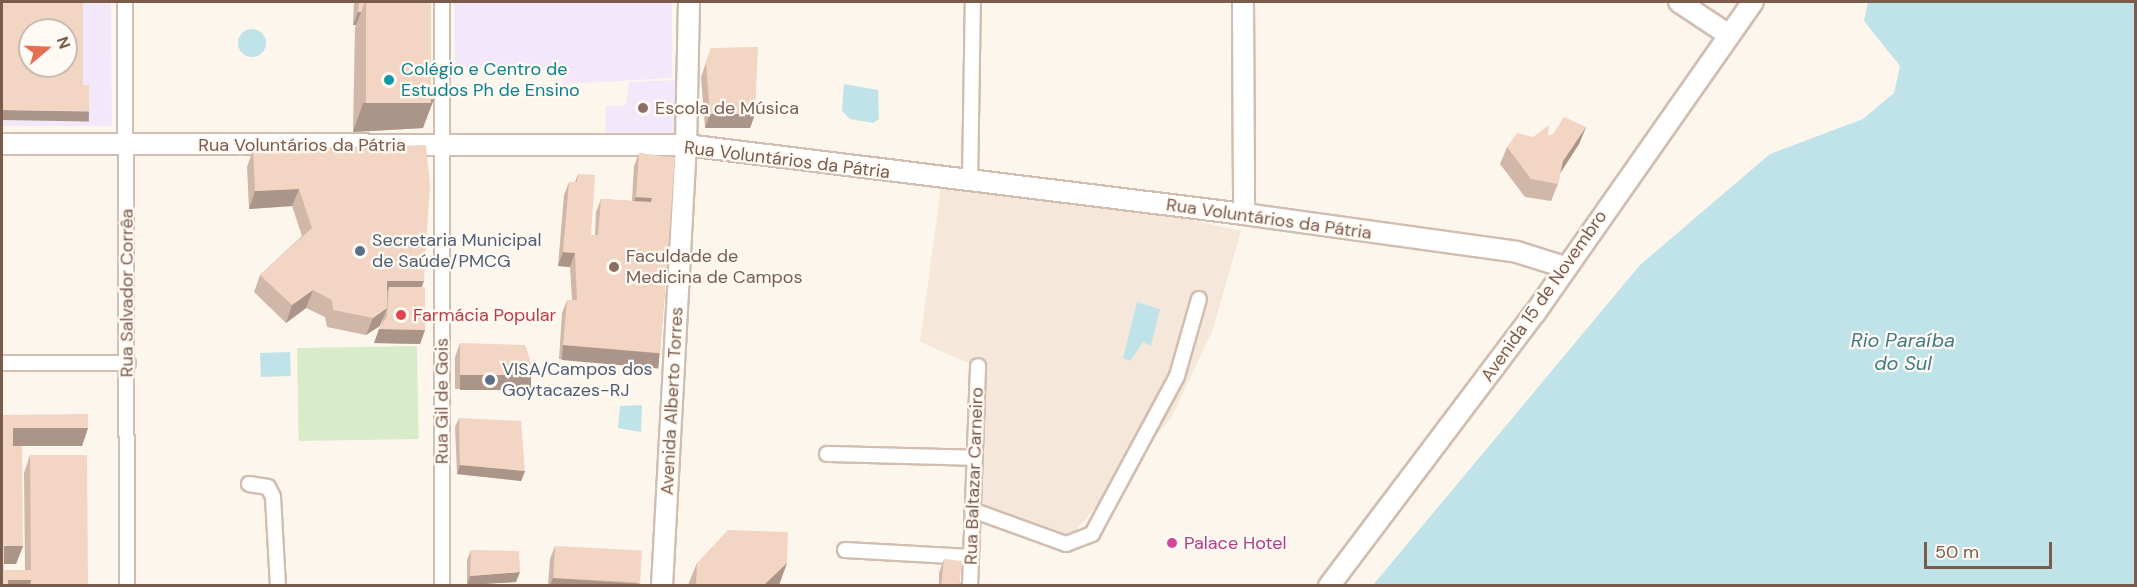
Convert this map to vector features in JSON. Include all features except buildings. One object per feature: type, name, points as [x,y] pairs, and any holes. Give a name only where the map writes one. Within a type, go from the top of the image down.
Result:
[{"type":"main road","name":"Avenida Alberto Torres","points":[[662,585],[687,146],[689,2]]},
{"type":"main road","points":[[1243,2],[1244,214]]},
{"type":"main road","points":[[1679,2],[1729,35]]},
{"type":"main road","name":"Avenida 15 de Novembro","points":[[1329,585],[1565,267],[1753,2]]},
{"type":"main road","name":"Rua Voluntários da Pátria","points":[[2,144],[687,146],[970,183],[1244,214],[1517,252],[1565,267]]},
{"type":"street","name":"Rua Salvador Corrêa","points":[[125,2],[127,585]]},
{"type":"street","name":"Rua Gil de Gois","points":[[442,2],[442,585]]},
{"type":"street","points":[[970,183],[973,2]]},
{"type":"street","points":[[972,510],[1066,544],[1092,534],[1177,376],[1199,299]]},
{"type":"street","points":[[2,363],[128,363]]},
{"type":"street","name":"Rua Baltazar Carneiro","points":[[970,585],[978,366]]},
{"type":"street","points":[[827,454],[975,458]]},
{"type":"street","points":[[249,484],[268,487],[273,497],[278,585]]},
{"type":"street","points":[[845,550],[970,557]]},
{"type":"shaded area","points":[[2,2],[111,2],[112,126],[2,126]]},
{"type":"shaded area","points":[[454,2],[672,2],[672,78],[563,84],[558,68],[455,67]]},
{"type":"shaded area","name":"Escola de Música","points":[[680,80],[680,135],[605,133],[606,106],[625,106],[629,82]]},
{"type":"shaded area","points":[[942,179],[1111,203],[1241,231],[1212,332],[1171,418],[1071,536],[981,513],[978,367],[920,342]]},
{"type":"green space","points":[[417,346],[419,439],[299,441],[297,348]]},
{"type":"water","name":"Rio Paraíba do Sul","points":[[1868,2],[2135,2],[2135,585],[1373,585],[1640,265],[1770,154],[1863,119],[1894,93],[1900,66],[1864,21]]},
{"type":"water","points":[[252,29],[262,33],[266,43],[262,53],[252,57],[242,53],[238,43],[242,33]]},
{"type":"water","points":[[844,84],[878,90],[879,119],[873,123],[850,119],[842,111]]},
{"type":"water","points":[[1137,302],[1160,309],[1151,346],[1143,342],[1130,361],[1123,358]]},
{"type":"water","points":[[290,352],[291,376],[261,377],[260,353]]},
{"type":"water","points":[[642,405],[641,432],[618,428],[620,406]]},
{"type":"place","name":"Colégio e Centro de Estudos Ph de Ensino","points":[[389,80]]},
{"type":"place","name":"Escola de Música","points":[[643,108]]},
{"type":"place","name":"Secretaria Municipal de Saúde/PMCG","points":[[360,251]]},
{"type":"place","name":"Faculdade de Medicina de Campos","points":[[614,267]]},
{"type":"place","name":"Farmácia Popular","points":[[401,315]]},
{"type":"place","name":"VISA/Campos dos Goytacazes-RJ","points":[[490,380]]},
{"type":"place","name":"Palace Hotel","points":[[1172,543]]}]
